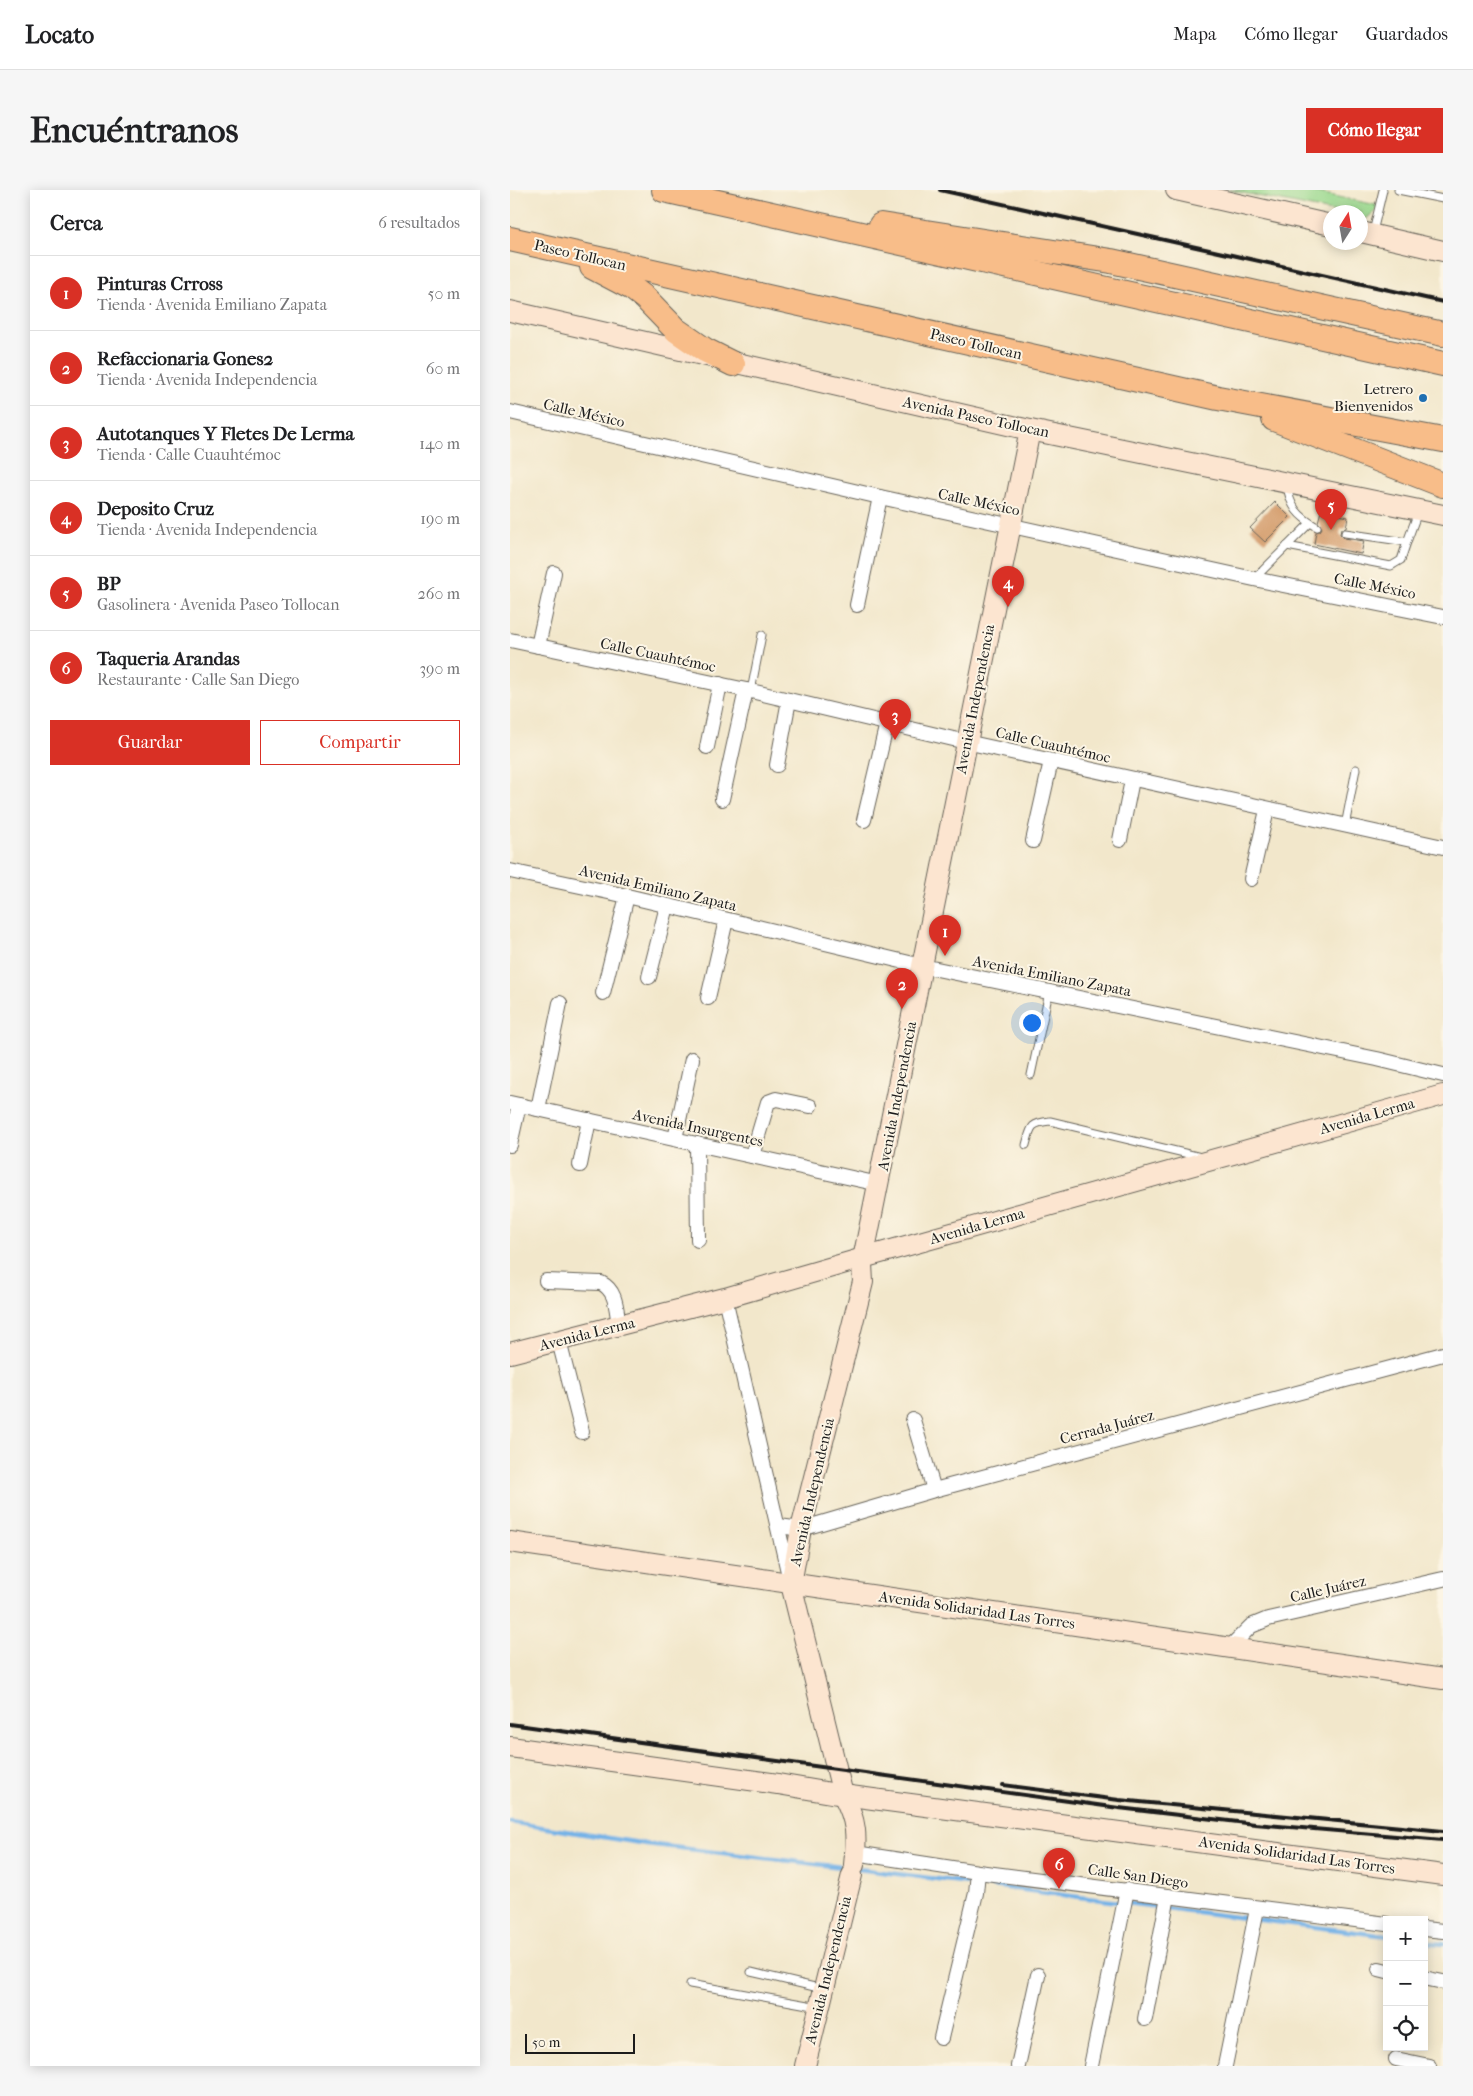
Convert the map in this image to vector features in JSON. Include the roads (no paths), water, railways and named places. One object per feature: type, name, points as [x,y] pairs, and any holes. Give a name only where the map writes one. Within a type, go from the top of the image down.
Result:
[{"type":"highway","points":[[664,190],[1443,364]]},
{"type":"highway","points":[[752,211],[838,218],[1111,261],[1443,334]]},
{"type":"highway","name":"Paseo Tollocan","points":[[510,239],[1218,398],[1443,440]]},
{"type":"highway","points":[[562,252],[632,288],[645,298],[676,330],[705,350],[734,364]]},
{"type":"highway","points":[[1218,398],[1443,485]]},
{"type":"main road","points":[[1176,190],[1323,223]]},
{"type":"main road","points":[[1368,234],[1443,251]]},
{"type":"main road","name":"Avenida Paseo Tollocan","points":[[510,312],[1030,430],[1443,515]]},
{"type":"main road","name":"Avenida Independencia","points":[[805,2066],[854,1864],[855,1825],[852,1812],[843,1795],[791,1584],[801,1529],[863,1268],[966,742],[1030,430]]},
{"type":"main road","name":"Avenida Lerma","points":[[511,1351],[559,1341],[619,1325],[727,1306],[863,1268],[1212,1159],[1443,1094]]},
{"type":"main road","name":"Avenida Solidaridad Las Torres","points":[[510,1542],[1443,1679]]},
{"type":"main road","name":"Avenida Solidaridad Las Torres","points":[[510,1746],[843,1795],[1436,1874]]},
{"type":"street","name":"Calle México","points":[[510,412],[880,497],[1254,579],[1443,618]]},
{"type":"street","points":[[858,605],[880,497]]},
{"type":"street","points":[[538,646],[554,573]]},
{"type":"street","name":"Calle Cuauhtémoc","points":[[510,640],[748,690],[1132,780],[1443,847]]},
{"type":"street","points":[[707,748],[720,684]]},
{"type":"street","points":[[722,800],[748,690]]},
{"type":"street","points":[[777,766],[789,700]]},
{"type":"street","points":[[864,820],[887,723]]},
{"type":"street","points":[[1033,841],[1051,761]]},
{"type":"street","points":[[1120,840],[1132,780]]},
{"type":"street","points":[[1251,880],[1267,810]]},
{"type":"street","name":"Avenida Emiliano Zapata","points":[[510,871],[627,896],[922,966],[1377,1059],[1443,1075]]},
{"type":"street","points":[[603,993],[627,896]]},
{"type":"street","points":[[649,977],[667,906]]},
{"type":"street","points":[[708,998],[726,920]]},
{"type":"street","points":[[538,1109],[560,1003]]},
{"type":"street","points":[[675,1139],[692,1060]]},
{"type":"street","points":[[752,1156],[765,1108],[770,1100],[776,1099],[810,1106]]},
{"type":"street","points":[[510,1145],[514,1104]]},
{"type":"street","name":"Avenida Insurgentes","points":[[514,1104],[879,1184]]},
{"type":"street","points":[[580,1165],[589,1120]]},
{"type":"street","points":[[697,1144],[698,1240]]},
{"type":"street","points":[[546,1281],[601,1283],[608,1287],[613,1294],[619,1325]]},
{"type":"street","name":"Avenida Independencia","points":[[727,1306],[791,1584]]},
{"type":"street","points":[[559,1341],[582,1432]]},
{"type":"street","name":"Cerrada Juárez","points":[[779,1526],[801,1529],[934,1490],[1443,1354]]},
{"type":"street","points":[[913,1420],[934,1490]]},
{"type":"street","name":"Calle Juárez","points":[[1230,1647],[1251,1626],[1268,1619],[1443,1579]]},
{"type":"street","name":"Calle San Diego","points":[[854,1864],[977,1882],[1256,1914],[1383,1924]]},
{"type":"street","points":[[941,2038],[977,1882]]},
{"type":"street","points":[[1091,2066],[1126,1898]]},
{"type":"street","points":[[1145,2019],[1167,1903]]},
{"type":"street","points":[[1225,2066],[1256,1914]]},
{"type":"street","points":[[1428,1929],[1443,1931]]},
{"type":"street","points":[[1018,2066],[1038,1975]]},
{"type":"street","points":[[1428,1979],[1443,1982]]},
{"type":"street","points":[[1396,2059],[1429,2066]]},
{"type":"lane","points":[[1368,231],[1383,190]]},
{"type":"lane","points":[[1398,190],[1443,199]]},
{"type":"lane","points":[[1287,482],[1291,503],[1304,519],[1317,527]]},
{"type":"lane","points":[[1287,546],[1391,566],[1400,560],[1419,510]]},
{"type":"lane","points":[[1254,579],[1310,523]]},
{"type":"lane","points":[[1344,533],[1407,542]]},
{"type":"lane","points":[[748,690],[762,635]]},
{"type":"lane","points":[[1344,826],[1356,769]]},
{"type":"lane","points":[[1031,1074],[1049,992]]},
{"type":"lane","points":[[1026,1145],[1030,1127],[1037,1122],[1050,1121],[1212,1159]]},
{"type":"lane","points":[[751,1972],[821,1998]]},
{"type":"lane","points":[[690,1984],[821,1998]]},
{"type":"waterway","points":[[510,1822],[646,1844],[850,1868]]},
{"type":"waterway","points":[[858,1869],[1383,1935]]},
{"type":"waterway","points":[[1428,1942],[1443,1944]]},
{"type":"railway","points":[[940,190],[1443,302]]},
{"type":"railway","points":[[510,1724],[1119,1808],[1255,1824],[1443,1840]]},
{"type":"railway","points":[[1003,1785],[1119,1800],[1443,1831]]},
{"type":"place","name":"Letrero Bienvenidos","points":[[1423,398]]},
{"type":"place","name":"BP","points":[[1331,530]]},
{"type":"place","name":"Deposito Cruz","points":[[1008,607]]},
{"type":"place","name":"Autotanques Y Fletes De Lerma","points":[[895,740]]},
{"type":"place","name":"Pinturas Crross","points":[[945,956]]},
{"type":"place","name":"Refaccionaria Gones2","points":[[902,1009]]},
{"type":"place","name":"Taqueria Arandas","points":[[1059,1889]]}]
